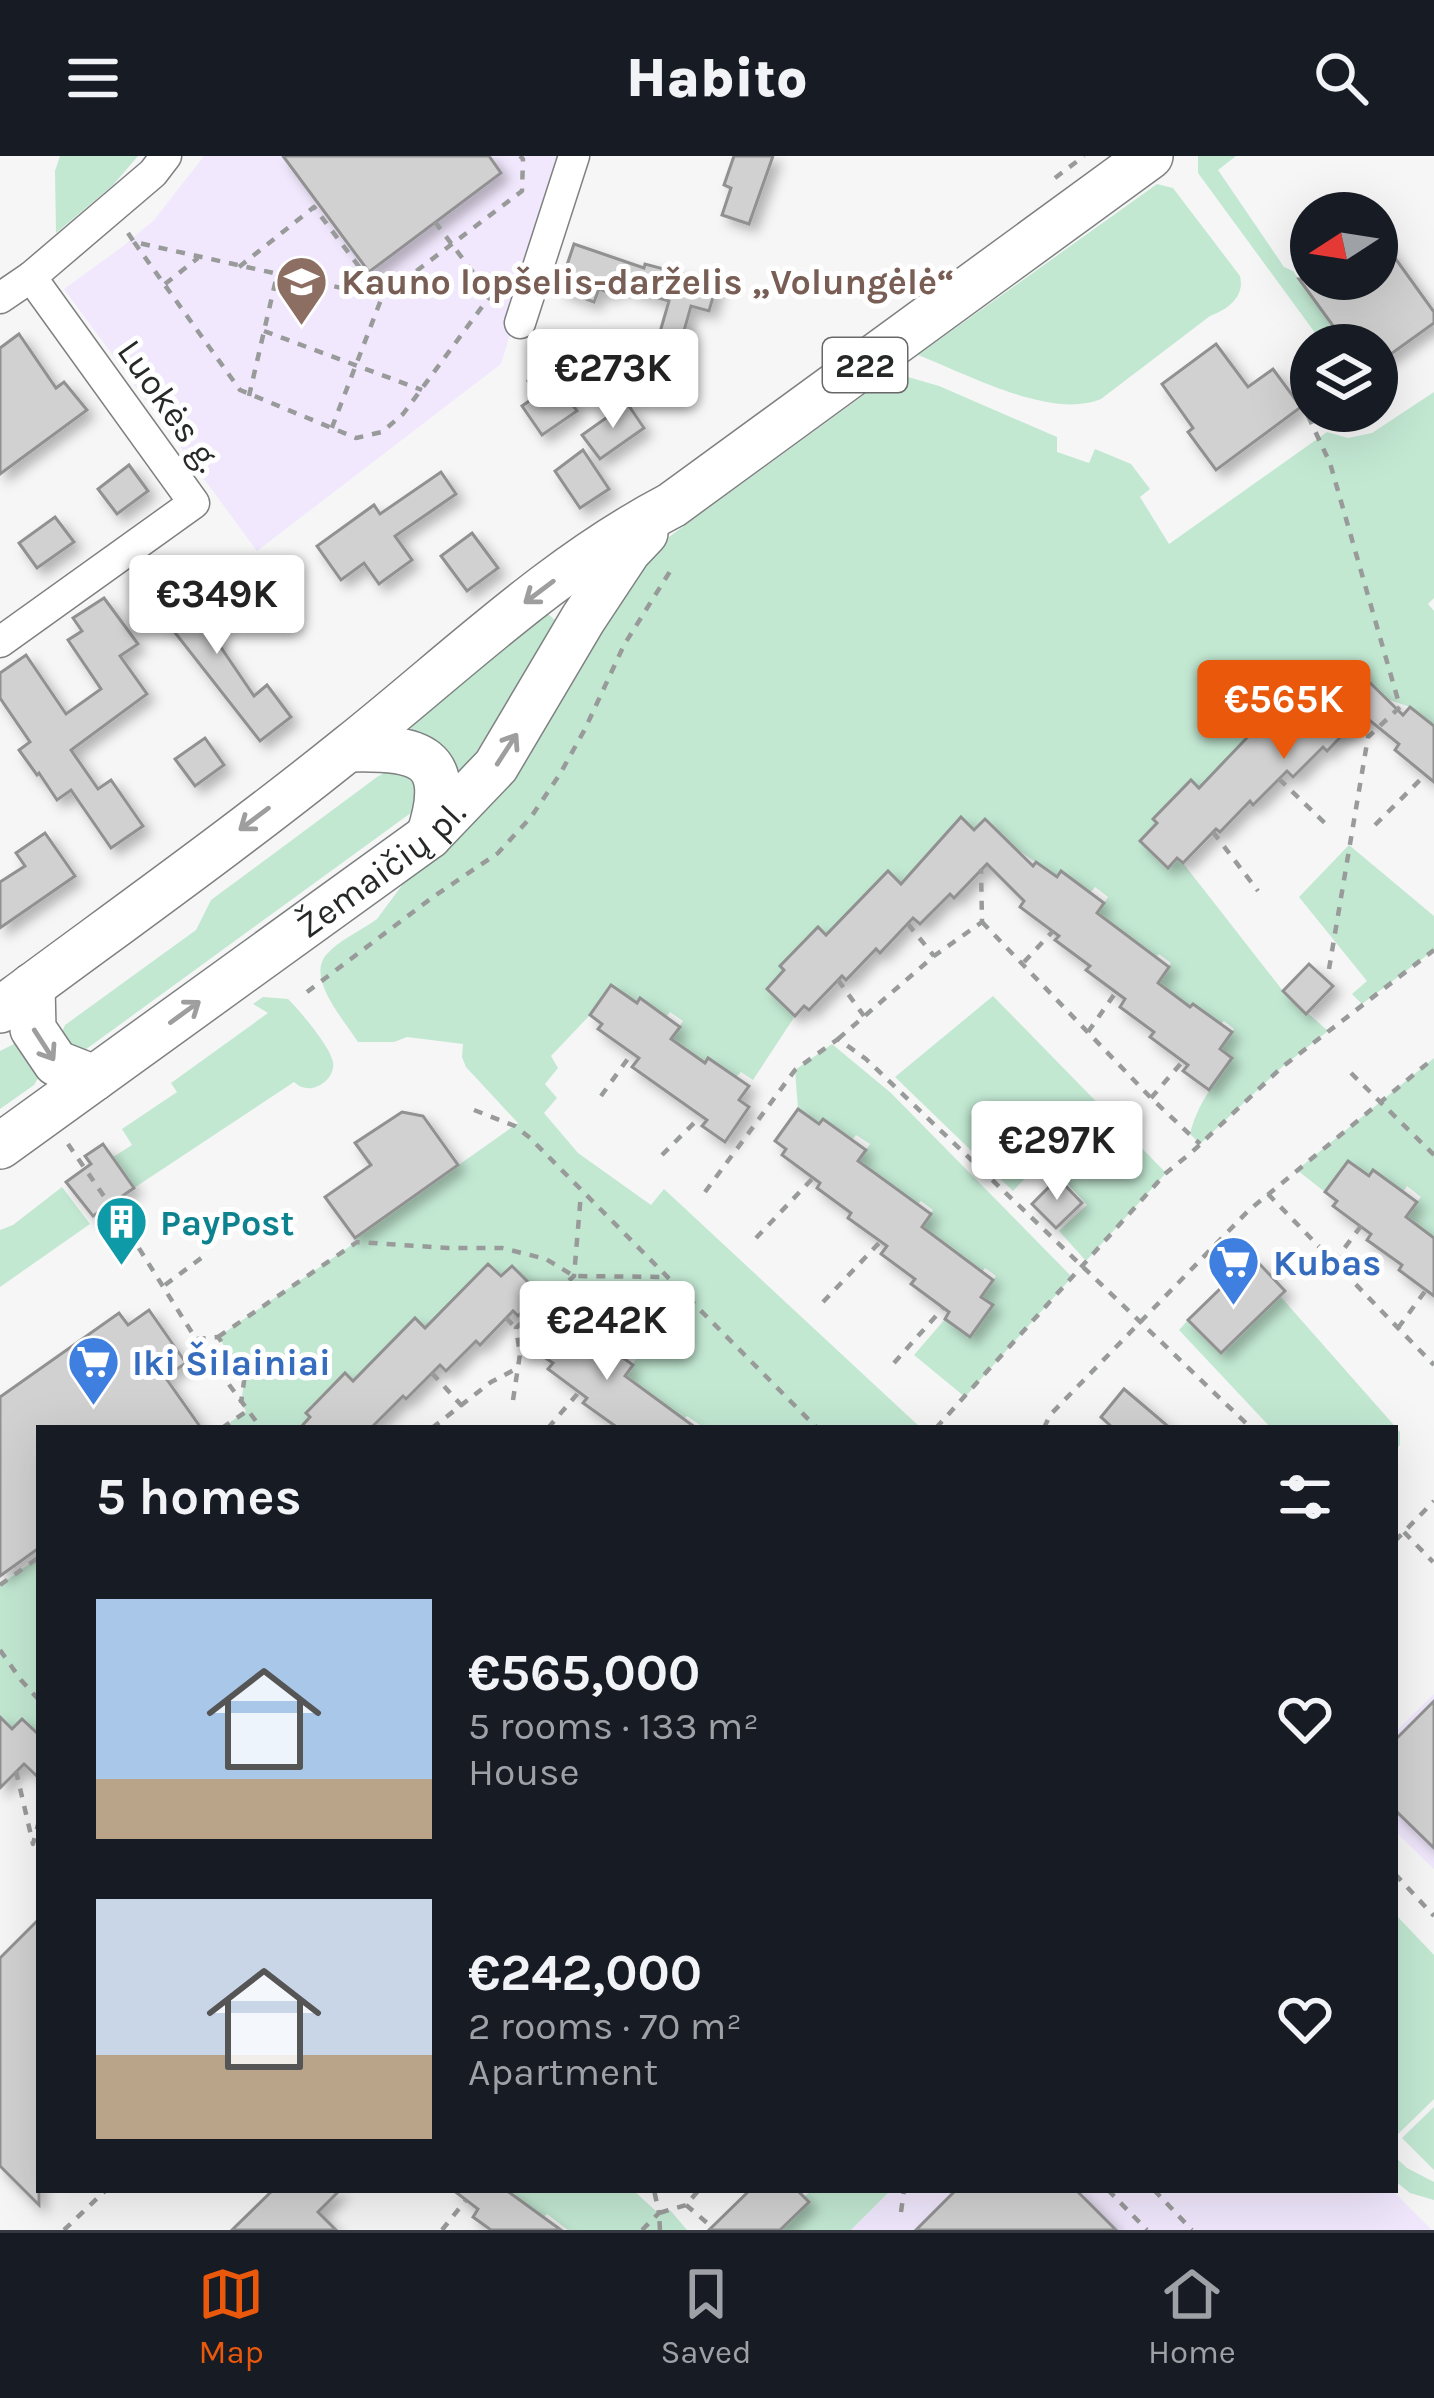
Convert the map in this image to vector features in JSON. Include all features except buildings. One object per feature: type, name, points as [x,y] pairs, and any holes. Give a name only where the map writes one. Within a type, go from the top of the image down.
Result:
[{"type":"main road","name":"Žemaičių pl.","points":[[16,998],[348,749],[608,540],[672,505],[1150,156]]},
{"type":"main road","name":"Žemaičių pl.","points":[[0,1146],[428,836],[496,766],[628,551],[672,505]]},
{"type":"main road","points":[[348,749],[401,749],[430,766],[438,808],[428,836]]},
{"type":"main road","points":[[16,998],[56,1063],[94,1078]]},
{"type":"street","points":[[0,298],[153,173],[166,156]]},
{"type":"street","points":[[520,323],[574,156]]},
{"type":"street","name":"Luokės g.","points":[[0,642],[194,502],[31,277]]},
{"type":"path","points":[[331,430],[382,297],[522,191],[520,156]]},
{"type":"path","points":[[238,268],[314,207],[382,297]]},
{"type":"path","points":[[112,208],[240,390],[356,438],[382,432],[404,414],[490,296]]},
{"type":"path","points":[[435,222],[506,316],[520,323]]},
{"type":"path","points":[[134,242],[382,297]]},
{"type":"path","points":[[164,285],[198,258]]},
{"type":"path","points":[[249,396],[277,275]]},
{"type":"path","points":[[264,331],[422,390]]},
{"type":"path","points":[[1315,432],[1330,463],[1400,707],[1368,737],[1329,969]]},
{"type":"path","points":[[1376,825],[1425,775]]},
{"type":"path","points":[[1279,779],[1330,828]]},
{"type":"path","points":[[1213,832],[1258,891]]},
{"type":"path","points":[[981,869],[982,922],[1200,1144]]},
{"type":"path","points":[[705,1192],[795,1070],[982,922]]},
{"type":"path","points":[[908,924],[934,956]]},
{"type":"path","points":[[1023,963],[1053,931]]},
{"type":"path","points":[[939,1425],[1166,1173],[1281,1068],[1434,950]]},
{"type":"path","points":[[838,980],[864,1016]]},
{"type":"path","points":[[1088,1032],[1116,992]]},
{"type":"path","points":[[838,1039],[866,1059],[1247,1425]]},
{"type":"path","points":[[601,1096],[632,1053]]},
{"type":"path","points":[[1045,1425],[1140,1321],[1268,1194],[1434,1058]]},
{"type":"path","points":[[1151,1099],[1183,1061]]},
{"type":"path","points":[[1351,1073],[1434,1155]]},
{"type":"path","points":[[474,1109],[515,1126],[814,1425]]},
{"type":"path","points":[[662,1155],[701,1116]]},
{"type":"path","points":[[66,1142],[259,1425]]},
{"type":"path","points":[[756,1238],[813,1178]]},
{"type":"path","points":[[516,1328],[574,1276],[582,1190]]},
{"type":"path","points":[[1268,1194],[1434,1365]]},
{"type":"path","points":[[1334,1262],[1360,1226]]},
{"type":"path","points":[[824,1302],[880,1241]]},
{"type":"path","points":[[196,1339],[218,1337],[357,1242],[502,1248],[546,1259],[574,1276],[669,1277]]},
{"type":"path","points":[[163,1286],[204,1256]]},
{"type":"path","points":[[306,1259],[314,1271]]},
{"type":"path","points":[[1398,1328],[1426,1290]]},
{"type":"path","points":[[239,1306],[247,1317]]},
{"type":"path","points":[[894,1363],[943,1308]]},
{"type":"path","points":[[506,1318],[516,1328],[520,1354],[513,1400]]},
{"type":"path","points":[[218,1337],[245,1374],[241,1402]]},
{"type":"path","points":[[436,1425],[491,1382],[516,1369]]},
{"type":"path","points":[[432,1372],[461,1406]]},
{"type":"path","points":[[551,1425],[579,1392]]},
{"type":"path","points":[[226,1425],[247,1411]]},
{"type":"path","points":[[808,1418],[808,1425]]},
{"type":"path","points":[[1398,1538],[1434,1501]]},
{"type":"path","points":[[1404,1532],[1433,1562]]},
{"type":"path","points":[[0,1585],[36,1559]]},
{"type":"path","points":[[0,1650],[36,1697]]},
{"type":"path","points":[[16,1772],[33,1844],[36,1832]]},
{"type":"path","points":[[1398,1877],[1434,1916]]},
{"type":"path","points":[[64,2230],[103,2193]]},
{"type":"path","points":[[655,2193],[660,2230]]},
{"type":"path","points":[[642,2230],[659,2213],[686,2205],[696,2193]]},
{"type":"path","points":[[902,2212],[904,2193]]},
{"type":"path","points":[[1111,2193],[1148,2230]]},
{"type":"path","points":[[1157,2193],[1192,2230]]},
{"type":"path","points":[[442,2230],[466,2200]]},
{"type":"path","points":[[686,2205],[712,2227]]},
{"type":"shaded area","name":"Kauno lopšelis-darželis „Volungėlė“","points":[[204,156],[564,156],[501,364],[257,551],[64,289],[154,220]]},
{"type":"shaded area","points":[[1434,1694],[1434,1869],[1398,1834],[1398,1729]]},
{"type":"shaded area","points":[[888,2193],[1395,2193],[1432,2230],[851,2230]]},
{"type":"green space","points":[[60,156],[138,156],[113,185],[56,233],[55,171]]},
{"type":"green space","points":[[1198,156],[1236,156],[1218,170],[1290,270],[1290,299],[1198,173]]},
{"type":"green space","points":[[1157,184],[1173,188],[1240,276],[1240,290],[1229,306],[1101,399],[1058,404],[1034,399],[918,355]]},
{"type":"green space","points":[[1291,300],[1314,300],[1332,324],[1309,324]]},
{"type":"green space","points":[[894,373],[939,386],[1057,437],[1057,452],[1089,463],[1095,449],[1131,464],[1150,489],[1140,497],[1169,544],[1327,432],[1348,438],[1398,432],[1398,416],[1434,392],[1434,598],[1428,604],[1434,611],[1434,726],[1410,707],[1387,699],[1359,672],[1348,683],[1334,670],[1275,736],[1261,724],[1203,791],[1190,781],[1154,818],[1157,823],[1140,841],[1168,868],[1177,858],[1183,863],[1283,991],[1328,1031],[1200,1144],[1190,1134],[1193,1123],[1232,1059],[1220,1049],[1234,1029],[1190,1007],[1158,983],[1171,963],[1094,918],[1108,897],[1095,887],[1090,893],[1062,872],[1057,877],[1014,847],[985,819],[974,830],[960,818],[901,883],[888,871],[829,939],[817,928],[780,966],[784,970],[767,989],[795,1016],[753,1080],[741,1072],[736,1077],[709,1058],[705,1063],[671,1039],[683,1021],[670,1012],[666,1017],[640,999],[637,1003],[611,986],[551,1056],[558,1068],[545,1084],[557,1098],[544,1113],[578,1153],[651,1205],[664,1189],[918,1425],[700,1425],[656,1398],[652,1402],[622,1380],[636,1359],[623,1349],[619,1355],[589,1334],[585,1339],[512,1266],[501,1276],[488,1264],[427,1330],[415,1318],[356,1384],[345,1374],[306,1412],[310,1417],[303,1425],[226,1425],[246,1411],[241,1403],[245,1375],[218,1337],[518,1123],[466,1067],[463,1044],[407,1037],[394,1042],[358,1042],[336,1011],[323,986],[321,963],[344,940],[377,919],[651,550]]},
{"type":"green space","points":[[548,614],[556,621],[557,632],[463,779],[410,731],[415,720]]},
{"type":"green space","points":[[393,768],[418,771],[419,807],[85,1050],[74,1052],[61,1035],[65,1025],[196,930],[211,900]]},
{"type":"green space","points":[[1349,845],[1434,916],[1434,950],[1362,1004],[1352,994],[1367,981],[1299,897]]},
{"type":"green space","points":[[993,996],[1166,1173],[1086,1261],[1059,1231],[1087,1205],[1044,1158],[1013,1191],[895,1077]]},
{"type":"green space","points":[[263,997],[288,999],[300,1012],[331,1055],[330,1075],[314,1087],[294,1082],[134,1188],[113,1157],[132,1145],[122,1129],[177,1092],[171,1083],[268,1013],[253,1004]]},
{"type":"green space","points":[[832,1044],[891,1093],[1072,1277],[965,1397],[914,1355],[945,1319],[970,1337],[993,1306],[981,1297],[996,1276],[985,1268],[982,1272],[955,1252],[952,1255],[919,1230],[933,1210],[855,1165],[870,1144],[856,1135],[852,1140],[823,1119],[819,1124],[798,1109],[795,1070]]},
{"type":"green space","points":[[23,1045],[41,1073],[34,1085],[0,1109],[0,1051]]},
{"type":"green space","points":[[1434,1058],[1434,1238],[1406,1217],[1421,1197],[1407,1186],[1403,1192],[1374,1171],[1369,1176],[1349,1161],[1325,1192],[1297,1170]]},
{"type":"green space","points":[[62,1187],[90,1224],[0,1287],[0,1230]]},
{"type":"green space","points":[[1280,1296],[1394,1425],[1268,1425],[1179,1330],[1188,1320]]},
{"type":"green space","points":[[36,1559],[36,1732],[23,1719],[12,1729],[0,1717],[0,1585]]},
{"type":"green space","points":[[1398,1917],[1434,1955],[1434,2099],[1398,2134]]},
{"type":"green space","points":[[1434,2107],[1434,2170],[1402,2138]]},
{"type":"green space","points":[[1398,2160],[1434,2182],[1434,2200],[1410,2193],[1398,2183]]},
{"type":"green space","points":[[511,2193],[636,2193],[658,2213],[670,2210],[687,2230],[568,2230],[547,2214],[544,2217]]},
{"type":"green space","points":[[809,2193],[888,2193],[851,2230],[780,2230],[808,2203],[804,2197]]},
{"type":"place","name":"Kauno lopšelis-darželis „Volungėlė“","points":[[302,327]]},
{"type":"place","name":"PayPost","points":[[121,1268]]},
{"type":"place","name":"Kubas","points":[[1234,1308]]},
{"type":"place","name":"Iki Šilainiai","points":[[93,1408]]}]
